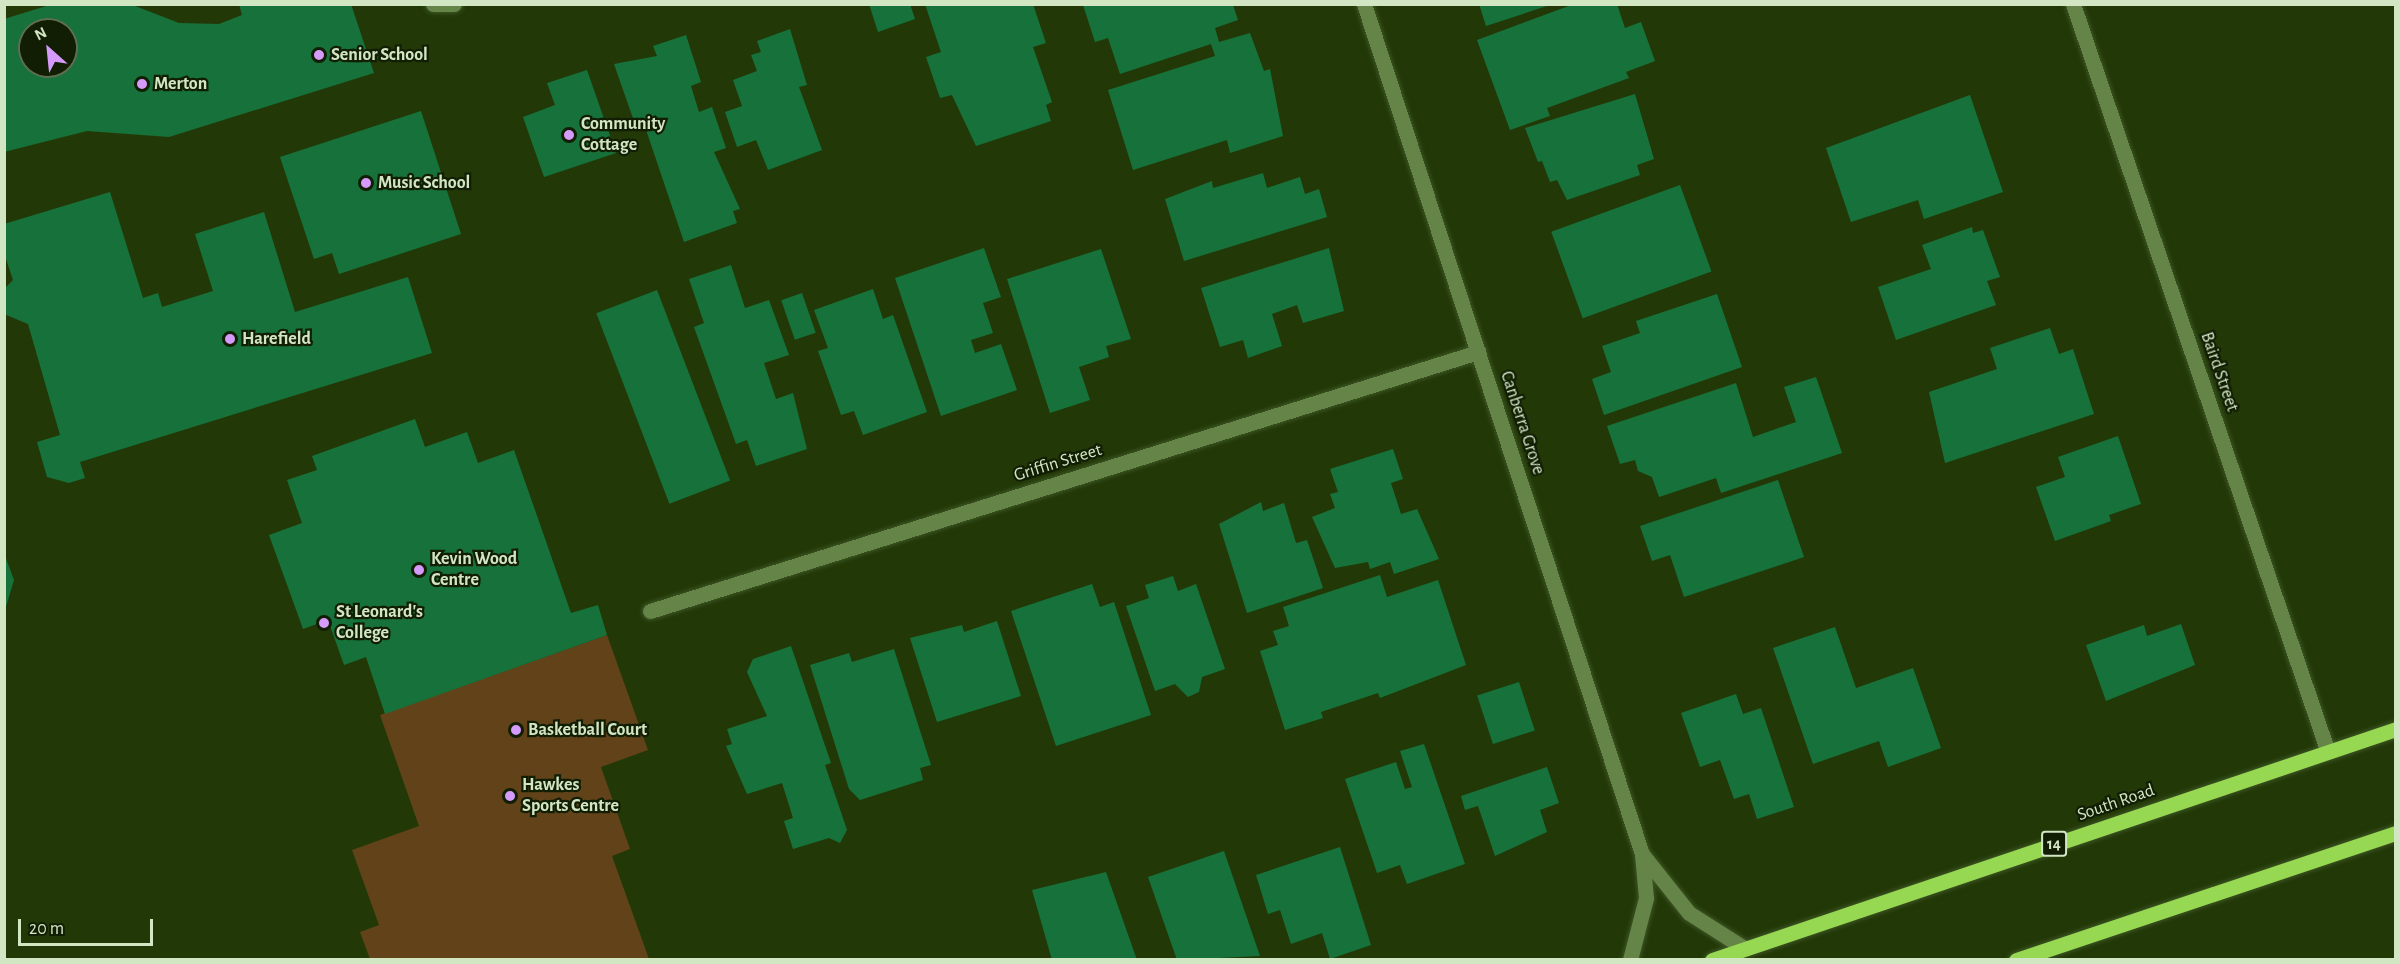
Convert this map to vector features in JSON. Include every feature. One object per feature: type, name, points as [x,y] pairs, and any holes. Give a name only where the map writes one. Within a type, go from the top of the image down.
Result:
[{"type":"main road","name":"South Road","points":[[1712,960],[2396,729]]},
{"type":"main road","points":[[2016,960],[2396,833]]},
{"type":"street","points":[[434,4],[454,4]]},
{"type":"street","name":"Canberra Grove","points":[[1364,4],[1642,854],[1646,898],[1630,960]]},
{"type":"street","name":"Baird Street","points":[[2073,4],[2328,752]]},
{"type":"street","name":"Griffin Street","points":[[650,611],[1478,352]]},
{"type":"street","name":"Canberra Grove","points":[[1642,854],[1689,913],[1744,948]]},
{"type":"shaded area","name":"Hawkes Sports Centre","points":[[607,635],[648,750],[601,767],[630,849],[612,856],[649,959],[370,959],[360,932],[379,925],[352,850],[419,826],[380,715]]},
{"type":"building","name":"Merton","points":[[53,4],[130,4],[179,23],[219,24],[242,15],[239,4],[351,4],[374,73],[169,137],[87,131],[4,152],[4,19]]},
{"type":"building","points":[[869,4],[910,4],[915,19],[878,32]]},
{"type":"building","points":[[925,4],[1033,4],[1046,43],[1033,47],[1052,102],[1046,105],[1051,121],[976,146],[952,95],[940,98],[926,57],[941,52]]},
{"type":"building","points":[[1479,4],[1550,4],[1550,5],[1486,26]]},
{"type":"building","points":[[1574,4],[1617,4],[1625,28],[1641,22],[1655,61],[1626,72],[1629,78],[1547,108],[1550,116],[1510,130],[1477,40]]},
{"type":"building","points":[[1083,5],[1233,5],[1238,20],[1215,28],[1219,42],[1250,33],[1264,71],[1270,69],[1283,136],[1230,153],[1227,140],[1133,170],[1108,90],[1215,56],[1211,44],[1120,74],[1108,38],[1095,42]]},
{"type":"building","points":[[790,29],[807,85],[799,87],[822,150],[768,170],[756,140],[737,147],[725,112],[742,106],[733,80],[757,71],[751,55],[761,52],[757,41]]},
{"type":"building","points":[[686,35],[701,82],[691,86],[699,112],[712,107],[726,148],[714,152],[740,209],[733,211],[737,223],[684,242],[643,121],[635,124],[614,64],[657,56],[653,46]]},
{"type":"building","name":"Community Cottage","points":[[587,70],[616,153],[544,177],[523,117],[555,105],[547,83]]},
{"type":"building","points":[[1635,94],[1654,159],[1637,165],[1640,175],[1567,200],[1557,180],[1550,182],[1542,161],[1538,162],[1525,128]]},
{"type":"building","points":[[1970,95],[2003,192],[1924,219],[1918,200],[1851,222],[1826,148]]},
{"type":"building","name":"Music School","points":[[421,111],[461,234],[339,274],[332,253],[314,259],[280,157]]},
{"type":"building","points":[[1263,173],[1267,188],[1300,177],[1305,194],[1319,189],[1327,217],[1184,261],[1165,199],[1212,181],[1213,188]]},
{"type":"building","points":[[1680,185],[1711,271],[1583,318],[1551,232]]},
{"type":"building","name":"Harefield","points":[[110,192],[143,298],[158,293],[162,307],[213,291],[195,234],[264,212],[295,312],[408,277],[432,353],[80,462],[85,478],[69,483],[47,477],[37,442],[60,435],[28,324],[4,314],[4,289],[13,280],[4,253],[4,224]]},
{"type":"building","points":[[1972,227],[1973,233],[1983,230],[2000,277],[1987,281],[1996,305],[1896,340],[1878,287],[1931,269],[1922,245]]},
{"type":"building","points":[[984,248],[1001,297],[983,303],[993,333],[971,340],[975,353],[1001,344],[1017,390],[941,416],[895,278]]},
{"type":"building","points":[[1329,248],[1344,311],[1303,323],[1297,305],[1272,314],[1282,346],[1248,358],[1243,340],[1220,347],[1201,288]]},
{"type":"building","points":[[1101,249],[1131,339],[1106,346],[1109,357],[1079,367],[1090,400],[1050,413],[1007,279]]},
{"type":"building","points":[[731,265],[745,308],[769,300],[789,355],[764,363],[776,399],[793,393],[807,449],[756,466],[747,440],[736,444],[694,327],[704,323],[689,279]]},
{"type":"building","points":[[873,289],[883,319],[893,315],[927,412],[863,435],[854,411],[841,415],[818,351],[828,348],[814,310]]},
{"type":"building","points":[[657,290],[730,480],[669,504],[596,313]]},
{"type":"building","points":[[802,293],[816,333],[795,340],[781,300]]},
{"type":"building","points":[[1717,294],[1742,367],[1604,415],[1592,379],[1611,372],[1602,346],[1640,333],[1636,321]]},
{"type":"building","points":[[2050,328],[2059,354],[2073,349],[2094,414],[1945,463],[1929,392],[1997,369],[1990,348]]},
{"type":"building","points":[[1816,377],[1842,453],[1721,493],[1716,478],[1659,497],[1652,477],[1638,471],[1635,460],[1620,464],[1607,426],[1736,383],[1753,437],[1796,422],[1784,387]]},
{"type":"building","name":"Kevin Wood Centre","points":[[415,419],[425,447],[467,432],[478,463],[514,450],[571,613],[598,605],[607,635],[385,714],[366,657],[344,665],[328,620],[303,629],[269,535],[302,523],[287,480],[317,470],[312,456]]},
{"type":"building","points":[[2118,436],[2141,504],[2109,515],[2111,521],[2055,541],[2036,487],[2065,477],[2058,457]]},
{"type":"building","points":[[1393,449],[1403,479],[1391,483],[1401,514],[1417,509],[1439,559],[1394,574],[1390,562],[1370,569],[1368,562],[1335,568],[1312,517],[1335,508],[1330,494],[1338,492],[1330,469]]},
{"type":"building","points":[[1778,480],[1804,557],[1684,597],[1670,555],[1652,561],[1640,526]]},
{"type":"building","points":[[1261,502],[1263,511],[1284,503],[1296,543],[1307,540],[1323,588],[1247,613],[1219,524]]},
{"type":"building","points":[[4,553],[14,580],[5,610],[4,610]]},
{"type":"building","points":[[1380,575],[1387,597],[1438,580],[1466,665],[1380,698],[1378,693],[1321,712],[1323,718],[1285,730],[1260,651],[1278,645],[1273,631],[1289,626],[1283,607]]},
{"type":"building","points":[[1173,576],[1178,591],[1196,584],[1225,669],[1202,677],[1199,692],[1188,697],[1175,684],[1155,691],[1126,606],[1149,598],[1145,585]]},
{"type":"building","points":[[1092,584],[1100,607],[1114,602],[1151,715],[1056,746],[1011,611]]},
{"type":"building","points":[[997,621],[1021,696],[937,722],[910,638],[962,625],[964,632]]},
{"type":"building","points":[[2181,624],[2195,665],[2106,701],[2086,645],[2144,625],[2147,636]]},
{"type":"building","points":[[1835,627],[1856,688],[1913,668],[1941,748],[1888,767],[1879,741],[1813,764],[1773,648]]},
{"type":"building","points":[[791,646],[831,763],[825,765],[847,830],[840,843],[829,838],[793,849],[784,821],[793,818],[782,783],[747,794],[726,746],[732,744],[727,729],[767,716],[747,672],[753,659]]},
{"type":"building","points":[[894,649],[931,765],[920,768],[923,780],[860,800],[849,789],[810,665],[849,653],[852,662]]},
{"type":"building","points":[[1519,682],[1535,731],[1493,744],[1477,696]]},
{"type":"building","points":[[1736,694],[1743,714],[1761,708],[1794,807],[1757,819],[1749,794],[1734,799],[1720,760],[1700,767],[1681,713]]},
{"type":"building","points":[[1424,744],[1465,864],[1407,884],[1400,865],[1377,873],[1345,779],[1396,762],[1405,789],[1412,787],[1400,751]]},
{"type":"building","points":[[1547,767],[1559,803],[1540,810],[1547,832],[1495,856],[1478,806],[1465,810],[1461,796]]},
{"type":"building","points":[[1340,847],[1371,945],[1330,959],[1322,933],[1291,944],[1280,910],[1268,914],[1256,875]]},
{"type":"building","points":[[1224,851],[1260,956],[1177,960],[1148,877]]},
{"type":"building","points":[[1106,872],[1137,960],[1052,960],[1032,890]]},
{"type":"place","name":"Senior School","points":[[319,55]]},
{"type":"place","name":"Merton","points":[[142,84]]},
{"type":"place","name":"Community Cottage","points":[[569,135]]},
{"type":"place","name":"Music School","points":[[366,183]]},
{"type":"place","name":"Harefield","points":[[230,339]]},
{"type":"place","name":"Kevin Wood Centre","points":[[419,570]]},
{"type":"place","name":"St Leonard's College","points":[[324,623]]},
{"type":"place","name":"Basketball Court","points":[[516,730]]},
{"type":"place","name":"Hawkes Sports Centre","points":[[510,796]]}]
